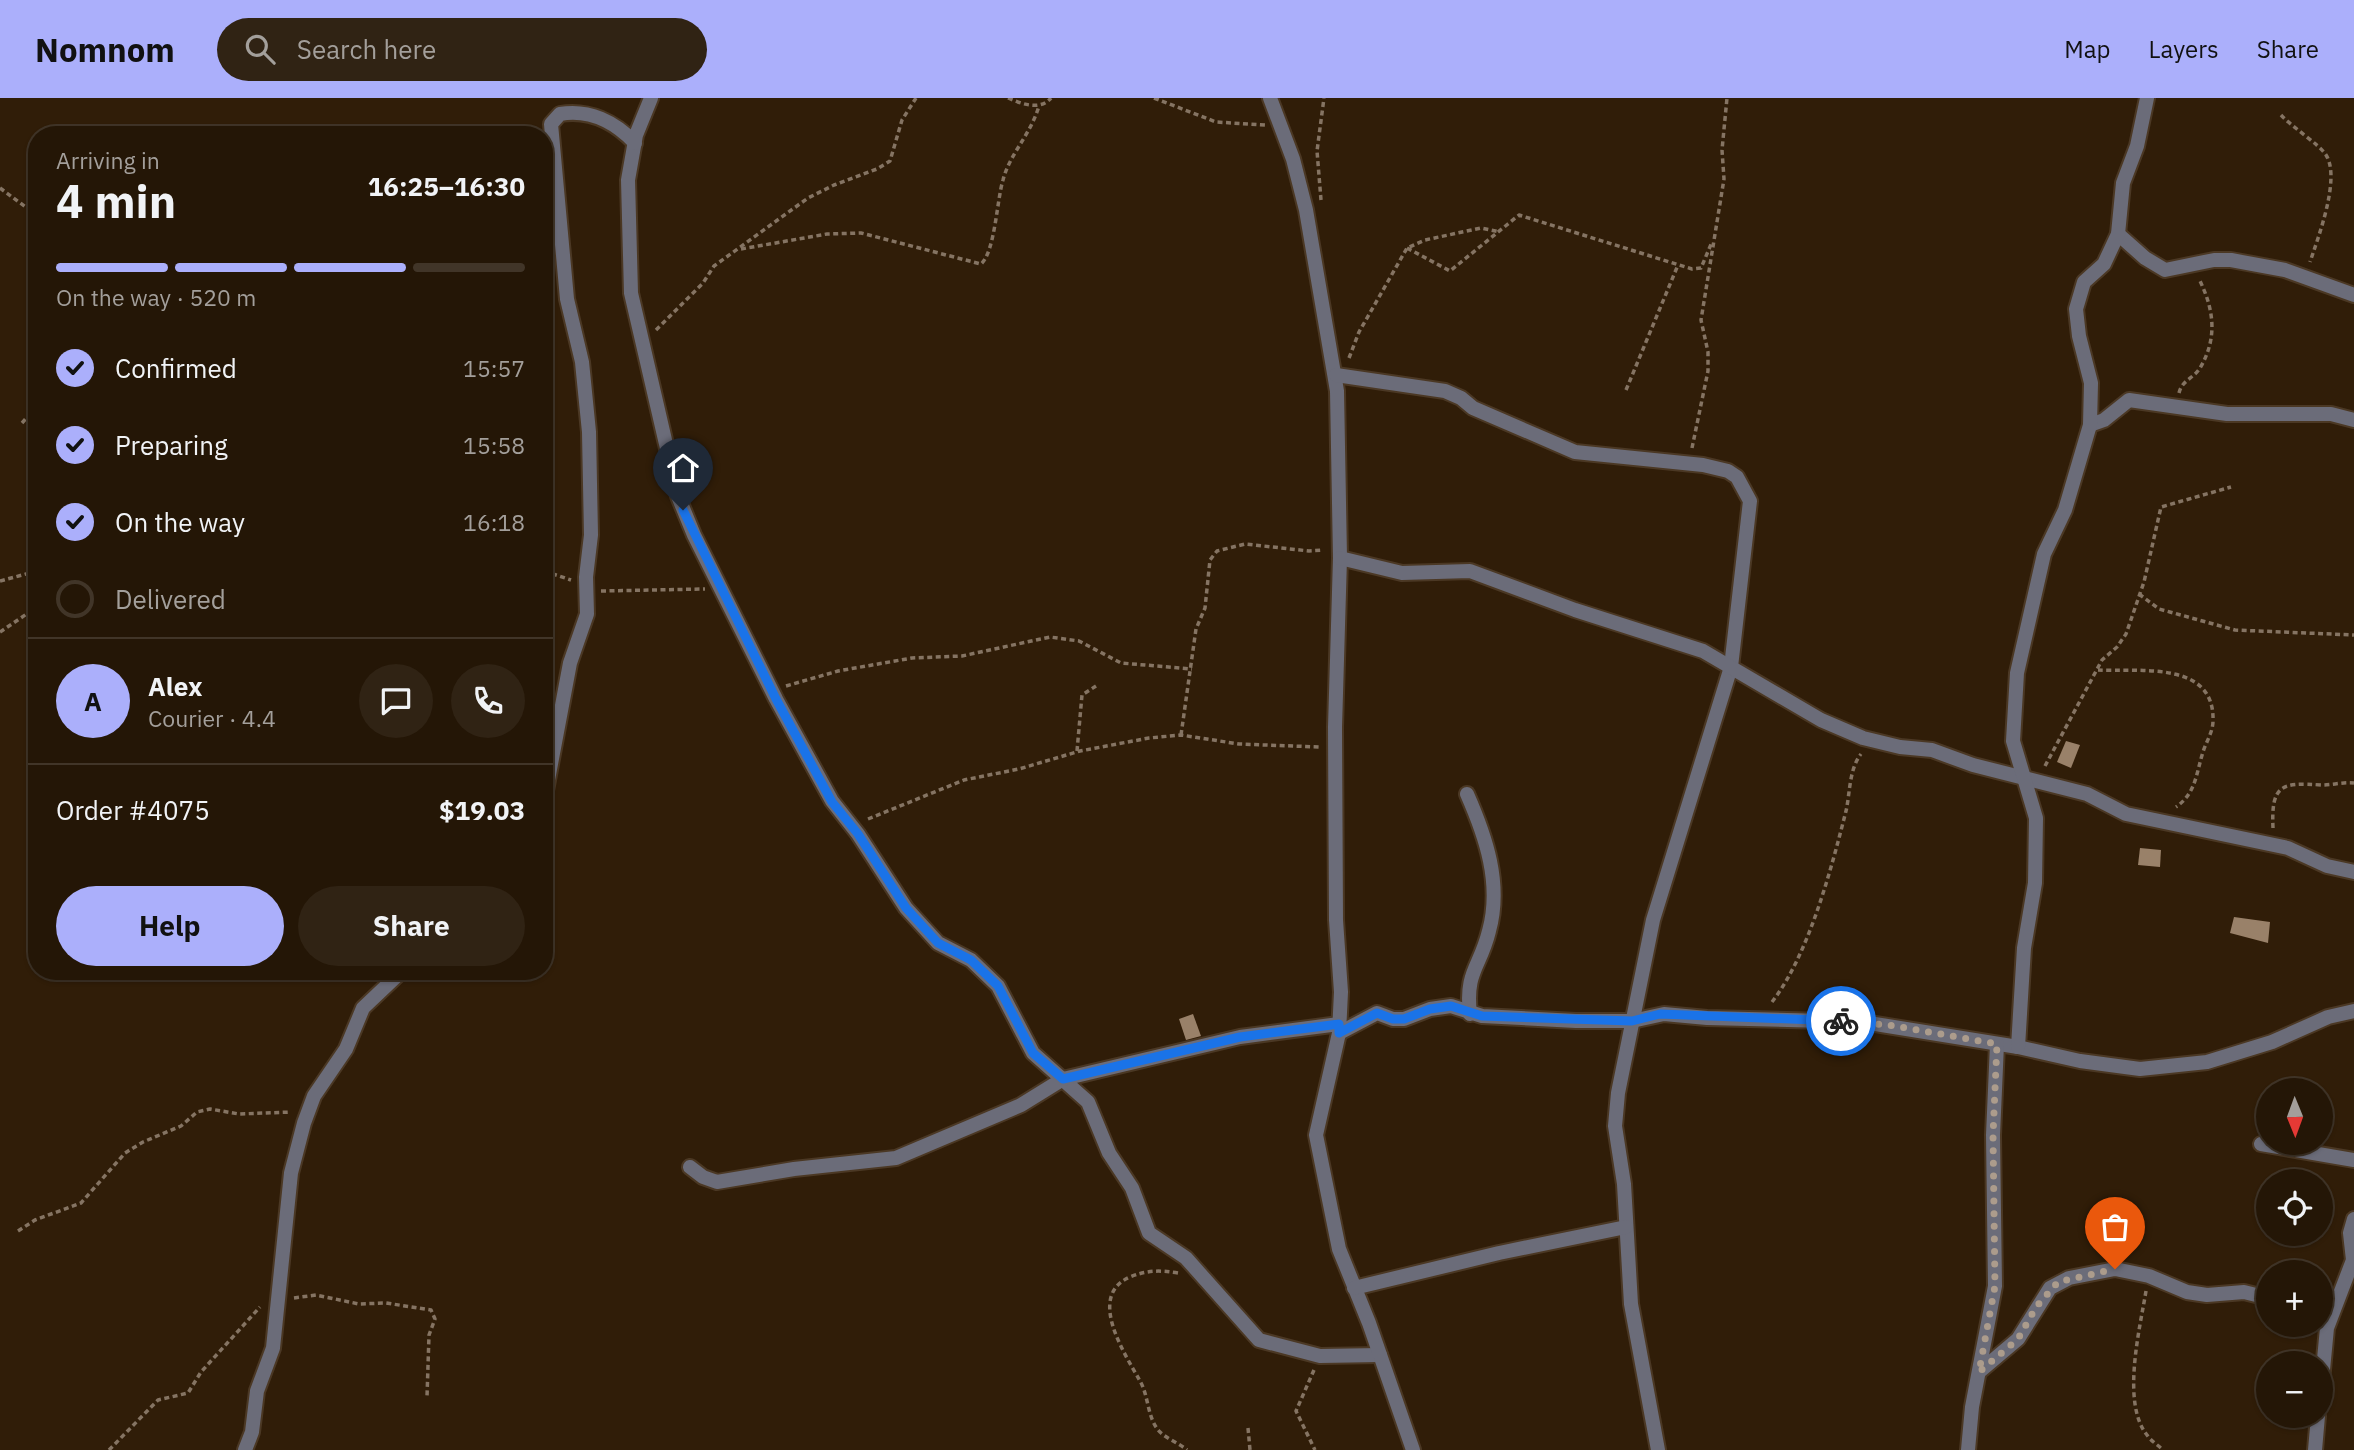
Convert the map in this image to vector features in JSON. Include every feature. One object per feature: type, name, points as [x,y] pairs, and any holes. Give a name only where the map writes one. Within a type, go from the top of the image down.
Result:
[{"type":"street","points":[[651,98],[635,143],[628,180],[631,293],[678,496],[771,690],[832,802],[852,826],[906,908],[938,943],[971,960],[998,986],[1033,1053],[1088,1102],[1109,1153],[1132,1188],[1149,1233],[1186,1258],[1259,1340],[1320,1356],[1380,1355]]},
{"type":"street","points":[[1270,98],[1306,210],[1338,375],[1340,558],[1335,747],[1339,1028],[1316,1135],[1339,1249],[1413,1450]]},
{"type":"street","points":[[2018,1047],[2024,948],[2035,883],[2036,818],[2029,779],[2013,741],[2017,673],[2045,554],[2065,510],[2090,425],[2091,383],[2079,336],[2076,309],[2084,282],[2104,264],[2119,234],[2123,183],[2137,146],[2147,98]]},
{"type":"street","points":[[551,126],[560,114],[583,114],[607,120],[635,143]]},
{"type":"street","points":[[553,146],[567,299],[581,350],[589,432],[591,534],[587,614],[570,663],[553,753]]},
{"type":"street","points":[[2119,234],[2162,269],[2231,260],[2279,268],[2354,295]]},
{"type":"street","points":[[1338,375],[1445,391],[1461,398],[1473,408],[1575,452],[1690,464],[1728,471],[1737,477],[1750,502],[1731,667],[1653,920],[1632,1021],[1615,1126],[1624,1184],[1631,1304],[1658,1450]]},
{"type":"street","points":[[2090,425],[2104,420],[2124,401],[2262,416],[2331,414],[2354,420]]},
{"type":"street","points":[[1340,558],[1402,573],[1470,571],[1575,610],[1703,650],[1821,719],[1880,741],[1932,750],[1973,765],[2088,794],[2122,813],[2273,844],[2304,854],[2327,866],[2354,872]]},
{"type":"street","points":[[1467,794],[1487,845],[1493,881],[1489,931],[1467,989],[1470,1014]]},
{"type":"street","points":[[245,1450],[252,1432],[257,1391],[273,1348],[290,1172],[315,1095],[345,1049],[363,1008],[393,980]]},
{"type":"street","points":[[690,1167],[703,1177],[717,1182],[794,1169],[896,1158],[1021,1105],[1063,1079],[1240,1037],[1339,1028],[1377,1013],[1393,1019],[1404,1019],[1430,1009],[1451,1006],[1470,1014],[1632,1021],[1660,1014],[1889,1025],[2018,1047],[2080,1061],[2140,1069],[2178,1067],[2272,1042],[2328,1017],[2354,1011]]},
{"type":"street","points":[[1968,1450],[1995,1286],[1993,1135],[1997,1044]]},
{"type":"street","points":[[2325,1155],[2354,1160]]},
{"type":"street","points":[[2333,1306],[2353,1261],[2350,1233],[2354,1219]]},
{"type":"street","points":[[1354,1289],[1499,1253],[1626,1227]]},
{"type":"street","points":[[1979,1372],[2018,1339],[2036,1307],[2058,1282],[2115,1269],[2148,1276],[2187,1292],[2207,1295],[2244,1292],[2256,1295]]},
{"type":"street","points":[[2315,1450],[2317,1428]]},
{"type":"path","points":[[643,344],[703,283],[714,266],[808,198],[890,161],[902,120],[916,98]]},
{"type":"path","points":[[1008,98],[1020,104],[1039,106]]},
{"type":"path","points":[[741,249],[827,234],[861,233],[981,264],[989,248],[1008,163],[1024,142],[1039,106],[1051,98]]},
{"type":"path","points":[[1154,98],[1216,122],[1281,127]]},
{"type":"path","points":[[1321,205],[1323,188],[1317,151],[1324,98]]},
{"type":"path","points":[[1690,464],[1696,421],[1708,371],[1708,352],[1701,320],[1724,179],[1722,150],[1727,98]]},
{"type":"path","points":[[2281,114],[2297,132],[2326,155],[2329,163],[2328,199],[2305,277]]},
{"type":"path","points":[[0,188],[28,208]]},
{"type":"path","points":[[1407,248],[1450,271],[1523,215],[1678,265],[1699,269],[1714,237]]},
{"type":"path","points":[[1338,375],[1407,248],[1415,243],[1481,228],[1500,232]]},
{"type":"path","points":[[2176,407],[2180,386],[2199,370],[2214,327],[2212,307],[2191,264]]},
{"type":"path","points":[[1626,390],[1678,265]]},
{"type":"path","points":[[22,422],[28,416]]},
{"type":"path","points":[[2029,779],[2102,660],[2117,648],[2126,634],[2161,507],[2231,487]]},
{"type":"path","points":[[1181,736],[1196,629],[1205,608],[1208,567],[1217,551],[1245,544],[1319,551],[1340,534]]},
{"type":"path","points":[[0,581],[28,573]]},
{"type":"path","points":[[553,574],[570,579],[587,589],[721,589]]},
{"type":"path","points":[[2139,594],[2159,609],[2235,630],[2354,635]]},
{"type":"path","points":[[0,632],[28,613]]},
{"type":"path","points":[[771,690],[838,671],[912,658],[962,656],[1050,637],[1079,641],[1121,663],[1192,669]]},
{"type":"path","points":[[2098,670],[2182,674],[2206,691],[2213,721],[2193,791],[2157,820]]},
{"type":"path","points":[[1077,751],[1082,695],[1096,686]]},
{"type":"path","points":[[852,826],[964,780],[1019,769],[1077,751],[1149,738],[1181,736],[1239,744],[1335,747]]},
{"type":"path","points":[[1760,1018],[1780,992],[1811,928],[1858,758],[1880,741]]},
{"type":"path","points":[[2273,844],[2272,804],[2282,788],[2294,783],[2354,783]]},
{"type":"path","points":[[18,1231],[35,1220],[81,1203],[125,1153],[181,1126],[197,1112],[209,1109],[239,1114],[290,1112],[315,1095]]},
{"type":"path","points":[[1187,1450],[1159,1431],[1142,1383],[1121,1348],[1110,1310],[1111,1294],[1120,1281],[1143,1272],[1160,1270],[1204,1278]]},
{"type":"path","points":[[2148,1276],[2134,1378],[2136,1406],[2146,1434],[2163,1450]]},
{"type":"path","points":[[278,1308],[291,1299],[316,1295],[359,1304],[386,1303],[431,1310],[435,1319],[429,1335],[427,1397]]},
{"type":"path","points":[[109,1450],[158,1400],[188,1393],[201,1372],[250,1321],[263,1302]]},
{"type":"path","points":[[1315,1450],[1296,1411],[1320,1356]]},
{"type":"path","points":[[1248,1428],[1250,1450]]},
{"type":"building","points":[[2066,741],[2080,745],[2071,768],[2057,762]]},
{"type":"building","points":[[2140,848],[2161,850],[2160,867],[2138,865]]},
{"type":"building","points":[[2234,917],[2270,922],[2268,943],[2230,933]]},
{"type":"building","points":[[1193,1014],[1201,1036],[1186,1040],[1179,1019]]},
{"type":"way so far","points":[[1841,1021],[1889,1025],[1997,1044],[1993,1135],[1995,1286],[1979,1372],[2018,1339],[2050,1288],[2069,1278],[2115,1269]]},
{"type":"route","points":[[683,510],[776,699],[832,802],[858,834],[906,908],[938,943],[971,960],[998,986],[1033,1053],[1063,1079],[1155,1055],[1240,1037],[1339,1024],[1339,1033],[1377,1013],[1393,1019],[1404,1019],[1430,1009],[1451,1006],[1482,1016],[1576,1021],[1632,1021],[1660,1014],[1707,1018],[1841,1021]]}]
